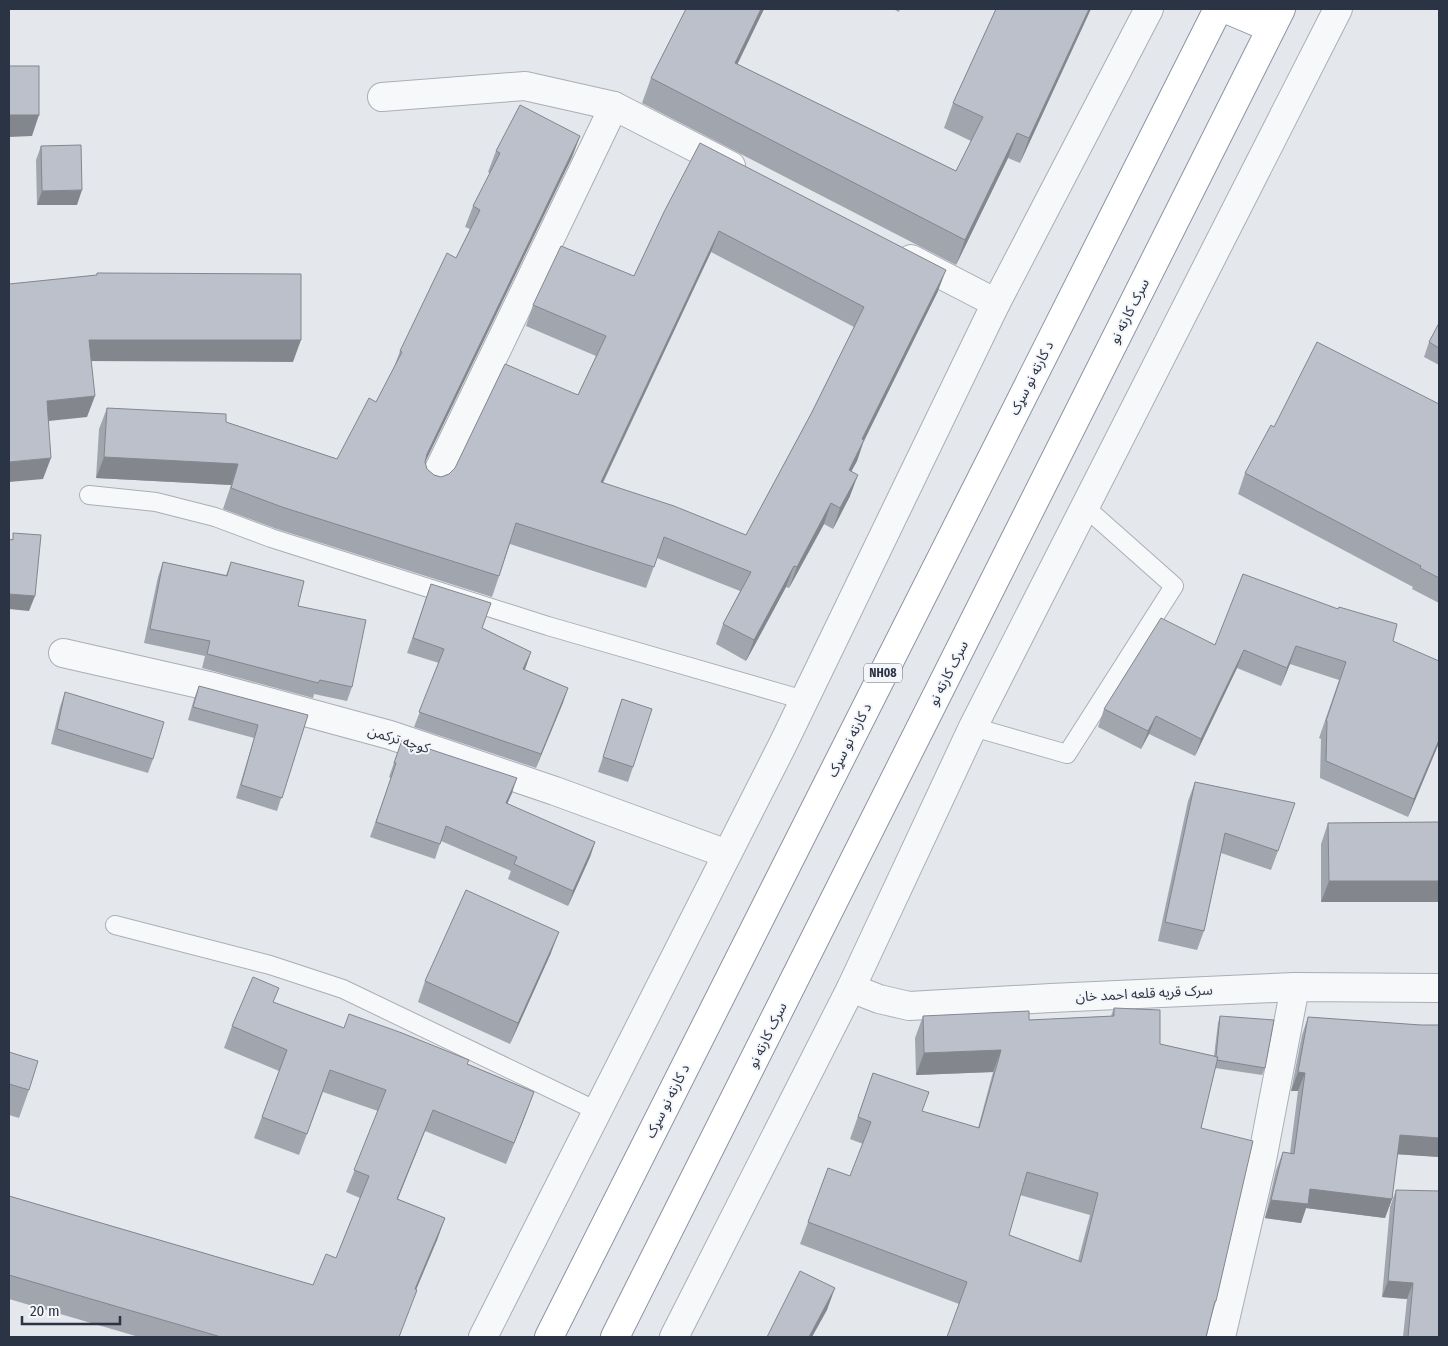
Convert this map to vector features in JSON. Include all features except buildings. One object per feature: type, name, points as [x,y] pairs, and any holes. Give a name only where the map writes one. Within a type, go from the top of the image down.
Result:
[{"type":"highway","name":"د کارته نو سړک","points":[[549,1337],[1218,9]]},
{"type":"highway","points":[[1226,9],[1276,18]]},
{"type":"highway","name":"سرک کارته نو","points":[[615,1337],[1276,18]]},
{"type":"street","points":[[483,1337],[804,700],[996,303],[1149,9]]},
{"type":"street","points":[[674,1337],[851,988],[973,727],[1338,9]]},
{"type":"street","points":[[382,96],[525,86],[614,106],[753,177]]},
{"type":"street","points":[[433,482],[614,106]]},
{"type":"street","points":[[892,249],[996,303]]},
{"type":"street","name":"کوچه ترکمن","points":[[63,653],[213,687],[390,735],[555,791],[727,854]]},
{"type":"street","points":[[1221,1337],[1261,1165],[1295,987]]},
{"type":"street","name":"سرک قریه قلعه احمد خان","points":[[851,988],[880,999],[909,1006],[1061,997],[1295,987],[1439,988]]},
{"type":"lane","points":[[89,495],[156,502],[215,517],[271,538],[548,626],[804,700]]},
{"type":"lane","points":[[973,727],[1067,754],[1174,586],[1085,507]]},
{"type":"lane","points":[[115,925],[270,965],[343,989],[597,1111]]}]
